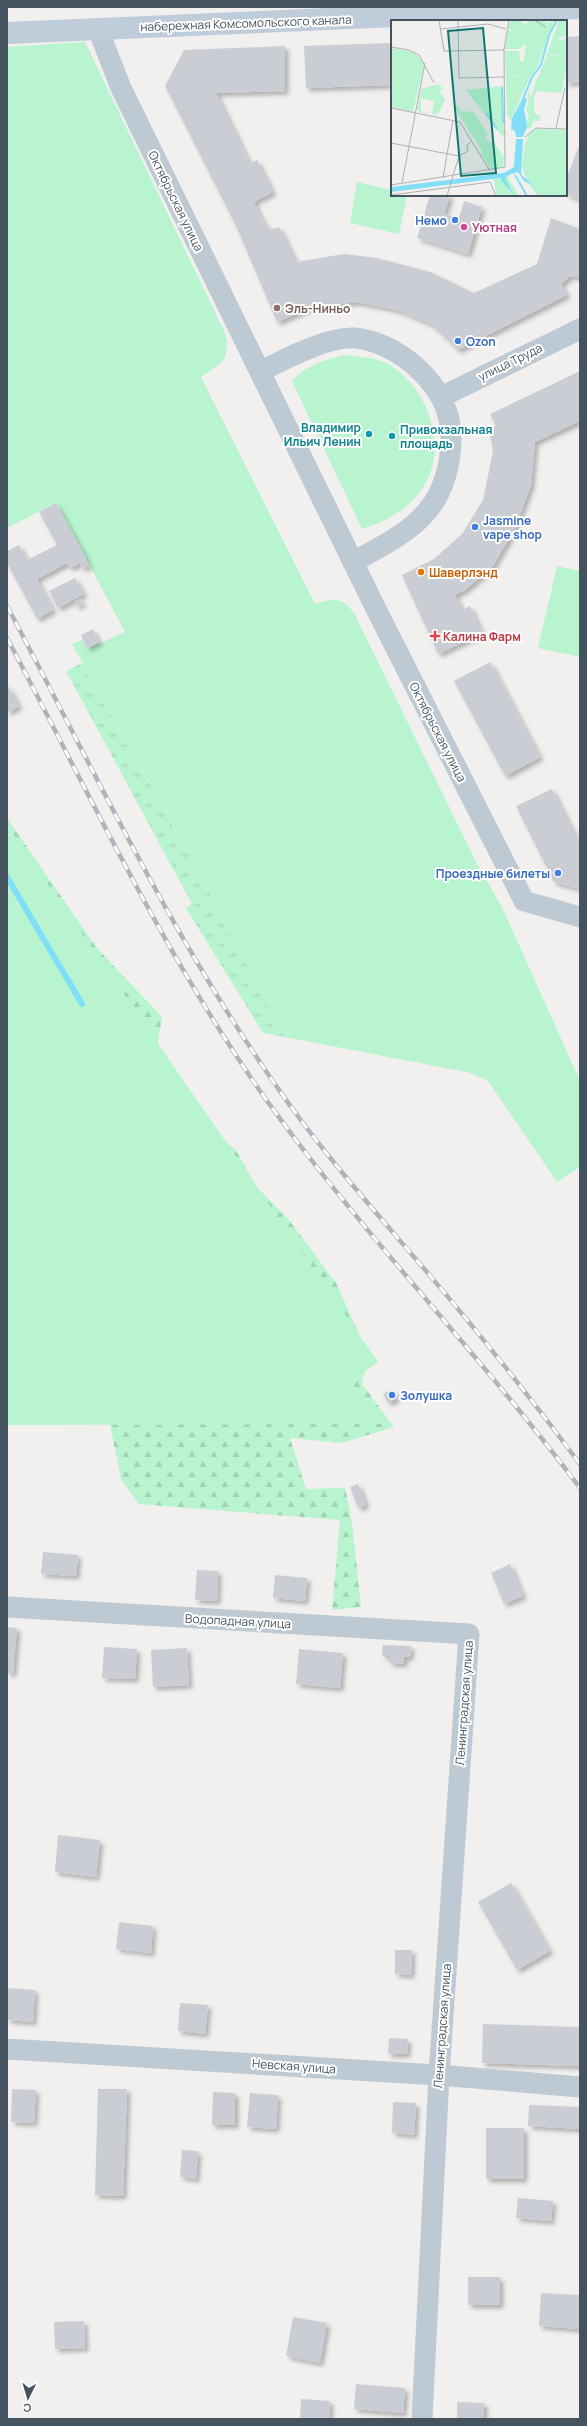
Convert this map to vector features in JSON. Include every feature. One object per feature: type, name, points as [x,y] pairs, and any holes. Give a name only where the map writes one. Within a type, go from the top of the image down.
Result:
[{"type":"street","name":"набережная Комсомольского канала","points":[[7,33],[580,8]]},
{"type":"street","name":"Октябрьская улица","points":[[98,29],[121,88],[261,371]]},
{"type":"street","name":"улица Труда","points":[[440,397],[580,329]]},
{"type":"street","points":[[354,338],[387,347],[416,365],[440,397],[450,424],[450,460],[439,493],[424,516],[402,534],[353,562],[261,371],[323,344],[354,338]]},
{"type":"street","name":"Октябрьская улица","points":[[353,562],[524,901],[580,917]]},
{"type":"street","name":"Водопадная улица","points":[[7,1607],[469,1634]]},
{"type":"street","name":"Ленинградская улица","points":[[422,2419],[439,2076],[469,1634]]},
{"type":"street","name":"Невская улица","points":[[7,2049],[439,2076],[580,2087]]},
{"type":"green space","points":[[85,42],[226,335],[227,344],[225,357],[218,365],[201,377],[315,604],[327,600],[337,600],[350,607],[354,613],[476,862],[502,907],[580,1081],[580,1167],[557,1182],[488,1081],[471,1073],[285,1037],[188,853],[72,644],[82,640],[87,649],[125,632],[56,503],[7,528],[7,47]]},
{"type":"green space","points":[[357,182],[391,190],[391,196],[407,196],[399,234],[350,223]]},
{"type":"green space","points":[[344,355],[371,358],[381,361],[400,373],[412,385],[422,400],[430,416],[434,434],[435,451],[432,468],[425,484],[413,500],[390,518],[362,529],[292,381],[297,375],[309,367],[322,361]]},
{"type":"green space","points":[[557,566],[580,571],[580,657],[538,648]]},
{"type":"green space","points":[[82,663],[188,853],[285,1037],[263,1033],[186,908],[192,904],[66,671]]},
{"type":"green space","points":[[7,818],[96,947],[162,1017],[156,1053],[183,1110],[236,1150],[256,1186],[289,1220],[336,1283],[368,1354],[362,1384],[394,1427],[342,1443],[290,1438],[306,1489],[345,1488],[352,1522],[361,1607],[332,1610],[340,1520],[139,1504],[121,1479],[102,1384],[7,972]]},
{"type":"green space","points":[[7,825],[378,1362],[351,1381],[382,1424],[7,1425]]},
{"type":"building","points":[[580,36],[580,82],[567,83],[567,37]]},
{"type":"building","points":[[391,43],[391,85],[306,88],[304,46]]},
{"type":"building","points":[[285,46],[285,91],[216,93],[250,164],[257,160],[273,192],[254,202],[260,216],[269,230],[279,227],[296,262],[344,254],[377,258],[430,272],[474,293],[537,264],[551,218],[580,229],[580,270],[578,277],[570,276],[561,284],[567,295],[458,350],[431,324],[397,310],[357,302],[310,308],[277,322],[236,226],[165,86],[184,50]]},
{"type":"building","points":[[580,143],[580,200],[567,194],[567,176]]},
{"type":"building","points":[[430,196],[450,196],[444,214],[459,218],[464,201],[482,207],[468,254],[417,238]]},
{"type":"building","points":[[580,371],[580,421],[535,442],[531,485],[515,528],[493,566],[465,590],[455,595],[462,610],[470,606],[482,633],[438,654],[402,575],[434,559],[462,534],[483,500],[493,451],[489,429],[496,426],[490,414]]},
{"type":"building","points":[[56,503],[87,560],[70,568],[67,563],[37,579],[53,610],[37,619],[7,563],[7,551],[19,545],[27,560],[57,545],[39,512]]},
{"type":"building","points":[[86,561],[89,566],[82,569],[80,564]]},
{"type":"building","points":[[75,578],[84,594],[58,608],[49,591]]},
{"type":"building","points":[[80,599],[83,604],[76,606],[74,602]]},
{"type":"building","points":[[93,629],[99,642],[87,648],[81,635]]},
{"type":"building","points":[[490,662],[540,757],[505,776],[454,681]]},
{"type":"building","points":[[7,684],[19,706],[7,713]]},
{"type":"building","points":[[552,789],[580,845],[580,889],[554,882],[516,806]]},
{"type":"building","points":[[392,1389],[397,1398],[388,1403],[383,1394]]},
{"type":"building","points":[[358,1484],[366,1505],[358,1508],[350,1487]]},
{"type":"building","points":[[43,1552],[78,1555],[76,1576],[41,1574]]},
{"type":"building","points":[[510,1564],[523,1596],[504,1604],[491,1573]]},
{"type":"building","points":[[197,1570],[218,1571],[217,1601],[195,1600]]},
{"type":"building","points":[[275,1575],[307,1578],[305,1601],[273,1598]]},
{"type":"building","points":[[7,1627],[17,1628],[13,1673],[7,1673]]},
{"type":"building","points":[[383,1645],[411,1646],[410,1657],[404,1657],[404,1664],[389,1663],[389,1656],[382,1656]]},
{"type":"building","points":[[104,1647],[137,1649],[135,1679],[102,1678]]},
{"type":"building","points":[[187,1648],[189,1685],[153,1687],[151,1650]]},
{"type":"building","points":[[299,1649],[343,1653],[340,1688],[296,1684]]},
{"type":"building","points":[[58,1835],[100,1840],[96,1877],[55,1872]]},
{"type":"building","points":[[511,1883],[550,1951],[517,1970],[478,1902]]},
{"type":"building","points":[[119,1922],[153,1926],[151,1953],[116,1949]]},
{"type":"building","points":[[395,1950],[412,1950],[411,1975],[395,1974]]},
{"type":"building","points":[[7,1988],[35,1990],[33,2022],[7,2020]]},
{"type":"building","points":[[180,2003],[208,2005],[205,2034],[178,2031]]},
{"type":"building","points":[[483,2024],[580,2027],[580,2066],[482,2063]]},
{"type":"building","points":[[389,2038],[408,2039],[407,2054],[388,2054]]},
{"type":"building","points":[[12,2089],[36,2090],[34,2123],[11,2122]]},
{"type":"building","points":[[98,2089],[127,2089],[123,2196],[95,2195]]},
{"type":"building","points":[[213,2092],[235,2093],[235,2125],[212,2125]]},
{"type":"building","points":[[250,2093],[278,2095],[276,2129],[247,2127]]},
{"type":"building","points":[[393,2102],[416,2103],[414,2135],[392,2133]]},
{"type":"building","points":[[529,2105],[580,2107],[580,2129],[528,2126]]},
{"type":"building","points":[[486,2128],[524,2128],[524,2179],[486,2179]]},
{"type":"building","points":[[182,2150],[198,2151],[196,2179],[180,2177]]},
{"type":"building","points":[[518,2198],[553,2201],[551,2221],[516,2218]]},
{"type":"building","points":[[468,2277],[500,2277],[500,2305],[468,2305]]},
{"type":"building","points":[[541,2293],[580,2295],[580,2329],[539,2326]]},
{"type":"building","points":[[293,2317],[327,2323],[320,2363],[286,2356]]},
{"type":"building","points":[[84,2321],[85,2348],[55,2349],[54,2322]]},
{"type":"building","points":[[356,2384],[405,2388],[403,2413],[354,2409]]},
{"type":"building","points":[[301,2399],[330,2401],[329,2419],[300,2419]]},
{"type":"building","points":[[457,2402],[484,2403],[484,2419],[457,2419]]},
{"type":"waterway","points":[[7,877],[82,1004]]},
{"type":"railway","points":[[7,606],[134,851],[202,971],[238,1030],[293,1110],[326,1153],[478,1333],[580,1464]]},
{"type":"railway","points":[[7,638],[129,872],[194,988],[228,1044],[302,1148],[381,1246],[542,1438],[580,1488]]},
{"type":"place","name":"Немо","points":[[455,220]]},
{"type":"place","name":"Уютная","points":[[464,227]]},
{"type":"place","name":"Эль-Ниньо","points":[[277,308]]},
{"type":"place","name":"Ozon","points":[[458,341]]},
{"type":"place","name":"Владимир Ильич Ленин","points":[[369,434]]},
{"type":"place","name":"Привокзальная площадь","points":[[392,436]]},
{"type":"place","name":"Jasmine vape shop","points":[[475,527]]},
{"type":"place","name":"Шаверлэнд","points":[[421,572]]},
{"type":"place","name":"Калина Фарм","points":[[435,636]]},
{"type":"place","name":"Проездные билеты","points":[[558,873]]},
{"type":"place","name":"Золушка","points":[[392,1395]]}]
